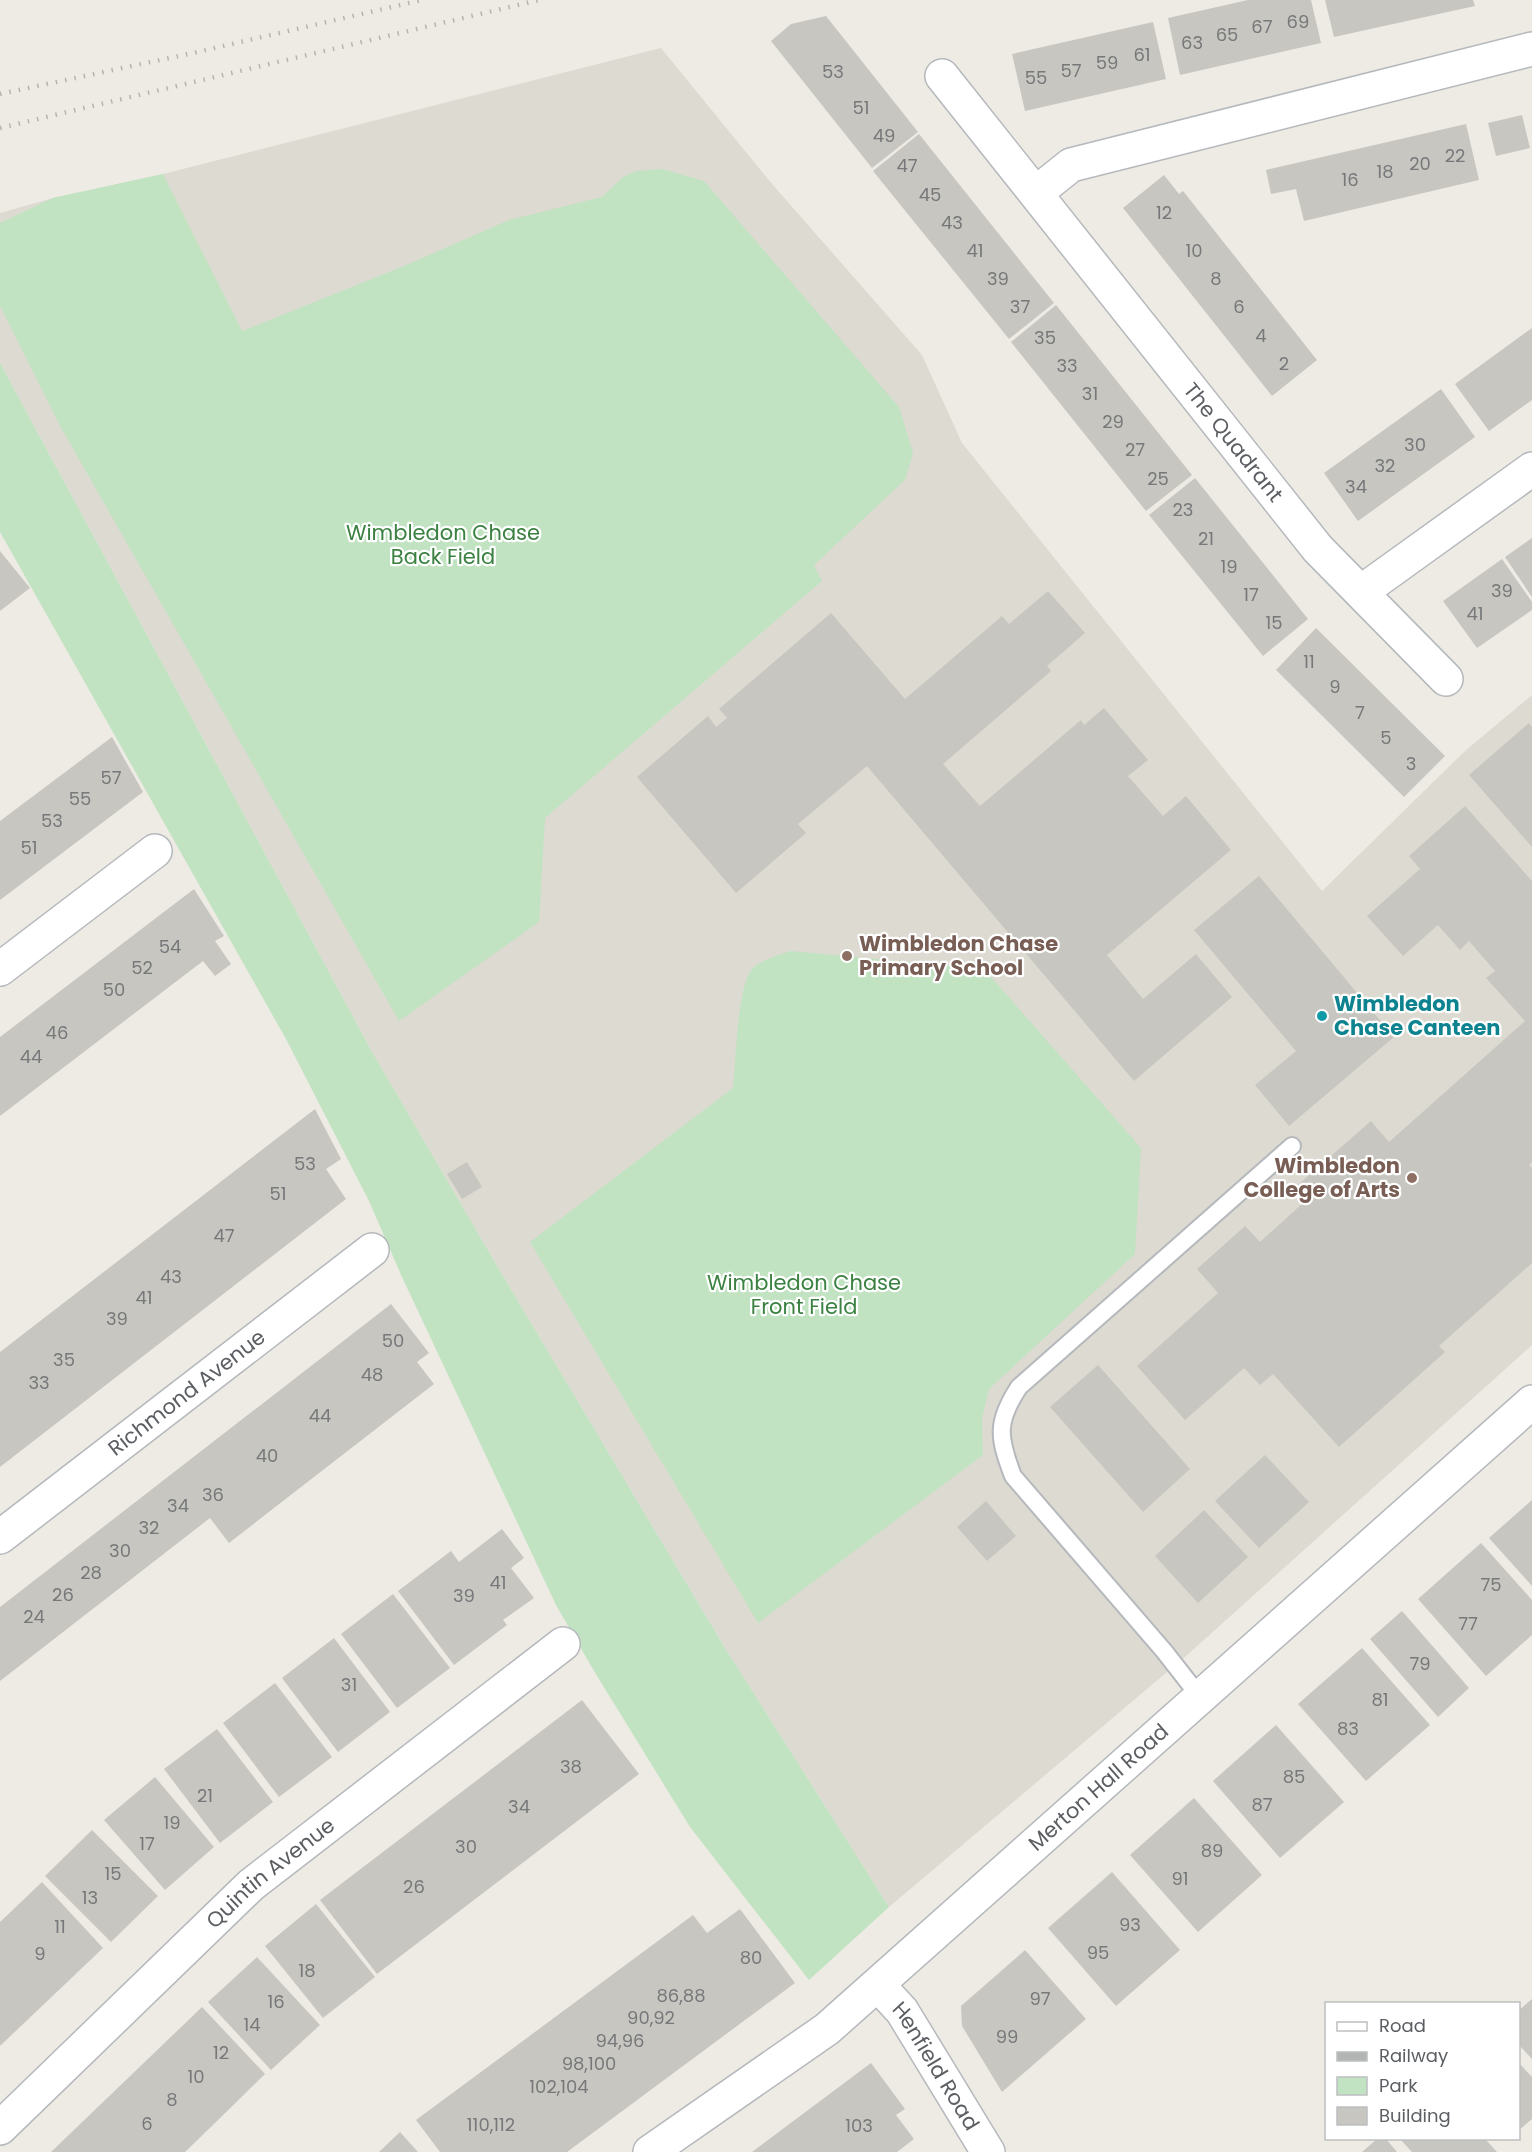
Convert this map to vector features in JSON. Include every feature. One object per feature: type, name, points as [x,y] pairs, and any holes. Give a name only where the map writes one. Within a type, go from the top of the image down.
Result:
[{"type":"street","points":[[1036,193],[1071,165],[1532,49]]},
{"type":"street","name":"The Quadrant","points":[[942,76],[1318,549],[1446,679]]},
{"type":"street","points":[[1361,592],[1532,469]]},
{"type":"street","points":[[0,969],[155,851]]},
{"type":"street","name":"Richmond Avenue","points":[[0,1537],[372,1250]]},
{"type":"street","name":"Merton Hall Road","points":[[650,2152],[827,2029],[1532,1402]]},
{"type":"street","name":"Quintin Avenue","points":[[0,2128],[251,1885],[562,1644]]},
{"type":"street","name":"Henfield Road","points":[[878,1985],[902,2011],[988,2152]]},
{"type":"lane","points":[[1200,1697],[1164,1651],[1013,1476],[1003,1449],[1001,1426],[1007,1405],[1019,1387],[1292,1146]]},
{"type":"shaded area","name":"Wimbledon Chase Primary School","points":[[661,48],[772,184],[922,355],[962,443],[1322,891],[1465,751],[1532,695],[1532,1345],[1186,1656],[889,1907],[725,1648],[371,1050],[0,363],[0,213]]},
{"type":"green space","name":"Wimbledon Chase Back Field","points":[[662,169],[704,181],[899,407],[913,453],[905,480],[814,565],[822,581],[545,818],[539,922],[399,1021],[59,424],[0,306],[0,223],[53,198],[163,174],[242,331],[404,266],[509,220],[602,197],[623,177],[636,171]]},
{"type":"green space","points":[[0,363],[371,1050],[725,1648],[889,1907],[809,1980],[690,1827],[556,1605],[402,1277],[369,1201],[286,1039],[0,532]]},
{"type":"green space","name":"Wimbledon Chase Front Field","points":[[791,951],[984,969],[1141,1148],[1135,1254],[989,1389],[982,1418],[983,1455],[758,1623],[530,1242],[733,1088],[740,1006],[748,977],[753,968],[761,962]]},
{"type":"building","points":[[1248,0],[1311,0],[1321,43],[1180,75],[1168,18]]},
{"type":"building","points":[[1325,0],[1473,0],[1475,6],[1334,37]]},
{"type":"building","points":[[826,16],[918,132],[872,168],[771,41],[791,24]]},
{"type":"building","points":[[1153,22],[1166,79],[1025,111],[1012,54]]},
{"type":"building","points":[[1522,115],[1530,148],[1496,156],[1488,123]]},
{"type":"building","points":[[1466,124],[1479,180],[1304,221],[1296,189],[1271,194],[1266,170]]},
{"type":"building","points":[[919,134],[1054,303],[1009,339],[873,171]]},
{"type":"building","points":[[1164,175],[1179,194],[1183,191],[1317,360],[1272,396],[1123,208]]},
{"type":"building","points":[[1056,305],[1192,475],[1146,511],[1011,342]]},
{"type":"building","points":[[1532,328],[1532,400],[1489,431],[1455,384]]},
{"type":"building","points":[[1441,389],[1475,437],[1358,521],[1324,473]]},
{"type":"building","points":[[1195,478],[1308,619],[1263,656],[1149,515]]},
{"type":"building","points":[[1532,538],[1532,597],[1505,557]]},
{"type":"building","points":[[0,551],[30,588],[0,611]]},
{"type":"building","points":[[1502,559],[1532,602],[1532,610],[1477,648],[1443,601]]},
{"type":"building","points":[[1048,591],[1085,633],[1047,666],[1051,671],[943,764],[980,806],[1081,720],[1084,725],[1104,708],[1148,760],[1128,776],[1163,816],[1186,796],[1231,850],[1107,955],[1143,999],[1196,954],[1232,997],[1134,1081],[867,766],[798,824],[806,833],[736,893],[637,777],[708,716],[716,727],[727,718],[719,709],[831,613],[905,699],[1002,616],[1009,624]]},
{"type":"building","points":[[1316,628],[1445,756],[1404,797],[1276,670]]},
{"type":"building","points":[[1529,723],[1532,727],[1532,847],[1469,775]]},
{"type":"building","points":[[112,737],[143,792],[0,900],[0,821]]},
{"type":"building","points":[[1465,806],[1532,881],[1532,1162],[1529,1165],[1532,1168],[1532,1263],[1439,1346],[1445,1352],[1339,1447],[1273,1374],[1260,1385],[1244,1368],[1185,1420],[1137,1366],[1218,1293],[1197,1269],[1245,1226],[1260,1242],[1303,1203],[1292,1190],[1371,1121],[1389,1142],[1525,1021],[1486,978],[1495,971],[1469,941],[1460,950],[1438,925],[1403,956],[1367,916],[1420,869],[1409,856]]},
{"type":"building","name":"Wimbledon Chase Canteen","points":[[1259,876],[1394,1037],[1289,1126],[1255,1085],[1296,1051],[1194,930]]},
{"type":"building","points":[[194,889],[224,936],[215,941],[231,964],[215,976],[203,961],[0,1116],[0,1037]]},
{"type":"building","points":[[315,1109],[341,1159],[326,1169],[346,1199],[0,1467],[0,1352]]},
{"type":"building","points":[[467,1162],[482,1187],[462,1199],[447,1174]]},
{"type":"building","points":[[391,1304],[429,1353],[417,1362],[434,1384],[229,1543],[210,1518],[0,1681],[0,1607]]},
{"type":"building","points":[[1098,1365],[1190,1469],[1143,1512],[1050,1407]]},
{"type":"building","points":[[1265,1455],[1309,1502],[1259,1548],[1215,1501]]},
{"type":"building","points":[[1532,1500],[1532,1586],[1489,1538]]},
{"type":"building","points":[[986,1501],[1016,1536],[987,1561],[957,1527]]},
{"type":"building","points":[[1204,1510],[1248,1557],[1198,1603],[1155,1556]]},
{"type":"building","points":[[502,1529],[524,1558],[511,1568],[534,1598],[503,1620],[507,1625],[454,1665],[398,1591],[451,1551],[459,1562]]},
{"type":"building","points":[[1481,1543],[1532,1600],[1532,1635],[1486,1676],[1418,1599]]},
{"type":"building","points":[[393,1594],[450,1668],[397,1708],[341,1634]]},
{"type":"building","points":[[1402,1611],[1469,1688],[1438,1717],[1370,1639]]},
{"type":"building","points":[[334,1638],[390,1712],[338,1752],[282,1678]]},
{"type":"building","points":[[1362,1648],[1430,1725],[1366,1781],[1298,1704]]},
{"type":"building","points":[[275,1683],[332,1757],[279,1797],[223,1723]]},
{"type":"building","points":[[582,1700],[639,1774],[377,1974],[320,1900]]},
{"type":"building","points":[[1276,1725],[1344,1802],[1280,1858],[1213,1781]]},
{"type":"building","points":[[217,1729],[273,1802],[220,1843],[164,1769]]},
{"type":"building","points":[[155,1777],[214,1847],[165,1890],[104,1820]]},
{"type":"building","points":[[1194,1798],[1262,1875],[1198,1932],[1130,1855]]},
{"type":"building","points":[[92,1830],[158,1896],[111,1942],[45,1876]]},
{"type":"building","points":[[1112,1872],[1180,1950],[1116,2006],[1048,1928]]},
{"type":"building","points":[[42,1882],[103,1948],[0,2046],[0,1922]]},
{"type":"building","points":[[316,1904],[375,1977],[323,2018],[265,1946]]},
{"type":"building","points":[[740,1909],[795,1983],[567,2152],[440,2152],[416,2120],[693,1915],[707,1933]]},
{"type":"building","points":[[1025,1950],[1086,2019],[1002,2092],[962,2026],[961,2006]]},
{"type":"building","points":[[257,1957],[320,2025],[271,2070],[208,2002]]},
{"type":"building","points":[[1532,1999],[1532,2059],[1520,2046],[1520,2009]]},
{"type":"building","points":[[202,2007],[265,2074],[185,2152],[51,2152]]},
{"type":"building","points":[[871,2063],[905,2109],[896,2115],[914,2139],[897,2152],[752,2152]]},
{"type":"building","points":[[1520,2064],[1532,2077],[1532,2119],[1520,2129]]},
{"type":"building","points":[[400,2132],[418,2152],[379,2152]]},
{"type":"building","points":[[1376,2140],[1387,2140],[1397,2152],[1362,2152]]},
{"type":"building","points":[[1401,2140],[1486,2140],[1497,2152],[1412,2152]]},
{"type":"railway","points":[[0,94],[193,53],[422,0]]},
{"type":"railway","points":[[0,128],[539,0]]},
{"type":"place","name":"Wimbledon Chase Primary School","points":[[847,956]]},
{"type":"place","name":"Wimbledon Chase Canteen","points":[[1322,1016]]},
{"type":"place","name":"Wimbledon College of Arts","points":[[1412,1178]]}]
